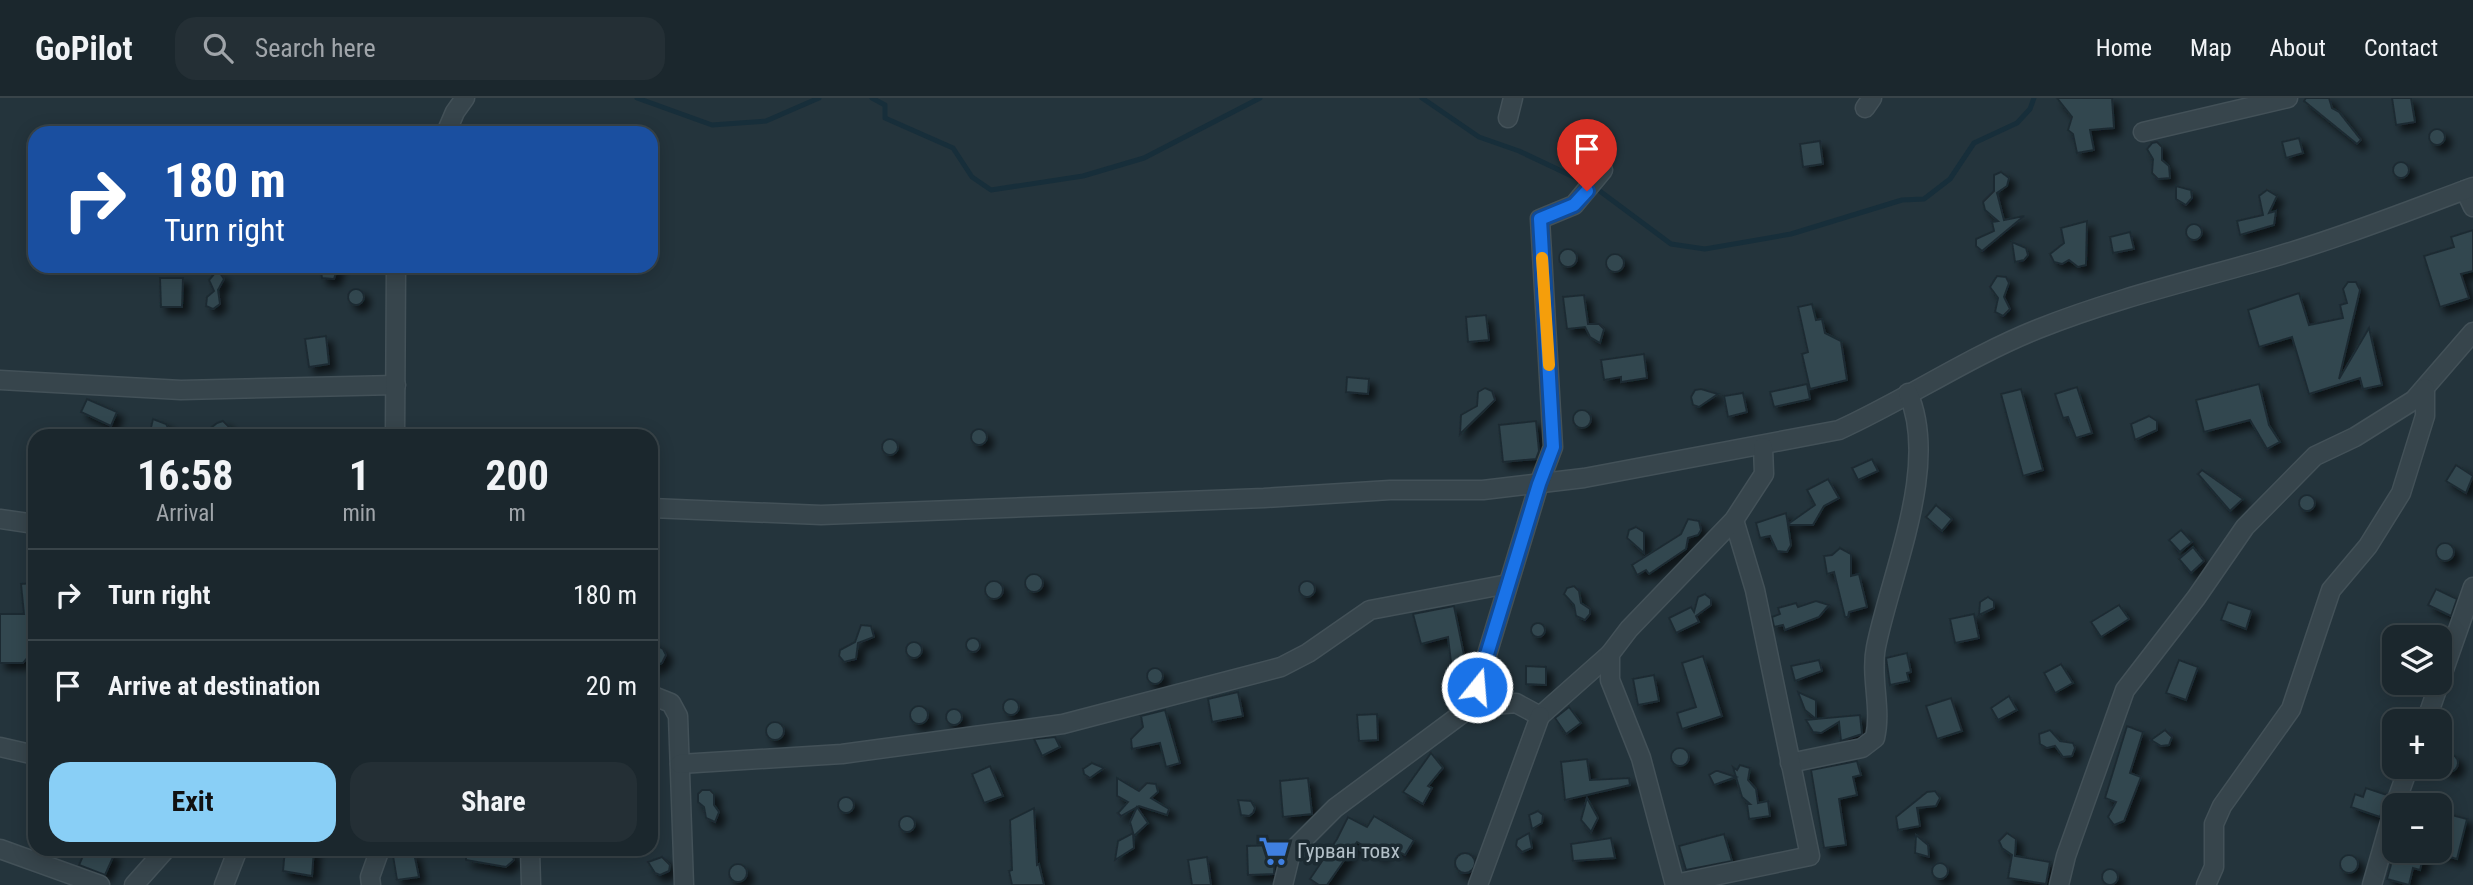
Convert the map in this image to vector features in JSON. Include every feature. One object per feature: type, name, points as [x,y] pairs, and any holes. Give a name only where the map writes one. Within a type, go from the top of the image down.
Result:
[{"type":"street","points":[[449,126],[454,111],[465,98]]},
{"type":"street","points":[[1508,118],[1513,98]]},
{"type":"street","points":[[2143,132],[2288,98]]},
{"type":"street","points":[[1471,707],[1539,484],[1553,447],[1540,219],[1574,205],[1600,173]]},
{"type":"street","points":[[658,508],[821,515],[1264,498],[1390,489],[1483,490],[1539,484],[1763,447],[1839,430],[1872,415],[1976,356],[2064,319],[2147,291],[2269,258],[2470,195]]},
{"type":"street","points":[[395,429],[396,273]]},
{"type":"street","points":[[2059,885],[2066,856],[2124,690],[2196,598],[2245,527],[2315,456],[2355,437],[2414,400],[2473,332]]},
{"type":"street","points":[[0,380],[181,390],[396,385]]},
{"type":"street","points":[[2206,885],[2214,867],[2214,824],[2222,806],[2291,709],[2331,590],[2368,546],[2401,494],[2425,416],[2425,388]]},
{"type":"street","points":[[1790,763],[1862,748],[1875,738],[1876,648],[1896,574],[1922,452],[1917,412],[1908,393]]},
{"type":"street","points":[[1478,885],[1540,716],[1609,654],[1629,629],[1734,520],[1764,474],[1763,447]]},
{"type":"street","points":[[0,519],[28,523]]},
{"type":"street","points":[[1609,654],[1610,680],[1641,758],[1675,885],[1810,856],[1755,590],[1734,520]]},
{"type":"street","points":[[680,764],[842,754],[1063,724],[1281,667],[1308,653],[1370,610],[1508,584]]},
{"type":"street","points":[[2430,709],[2473,587]]},
{"type":"street","points":[[658,698],[671,703],[678,716],[684,885]]},
{"type":"street","points":[[1283,885],[1291,852],[1335,808],[1471,707],[1516,703],[1540,716]]},
{"type":"street","points":[[0,747],[28,753]]},
{"type":"street","points":[[0,849],[100,885]]},
{"type":"street","points":[[2372,885],[2382,851]]},
{"type":"street","points":[[134,885],[160,856]]},
{"type":"street","points":[[224,885],[235,856]]},
{"type":"street","points":[[371,885],[370,877],[378,856]]},
{"type":"street","points":[[530,856],[531,885]]},
{"type":"building","points":[[2057,98],[2112,98],[2114,128],[2090,130],[2094,150],[2077,153],[2073,134],[2068,130],[2072,117]]},
{"type":"building","points":[[2306,98],[2329,98],[2332,108],[2339,112],[2361,140],[2357,144],[2304,101]]},
{"type":"building","points":[[2392,98],[2411,98],[2415,122],[2396,125]]},
{"type":"building","points":[[2437,129],[2445,137],[2437,145],[2429,137]]},
{"type":"building","points":[[2299,138],[2303,153],[2286,158],[2282,142]]},
{"type":"building","points":[[1820,141],[1823,164],[1803,167],[1800,144]]},
{"type":"building","points":[[2157,142],[2162,147],[2162,160],[2169,166],[2170,178],[2158,179],[2152,173],[2153,159],[2147,149]]},
{"type":"building","points":[[2401,162],[2409,170],[2401,178],[2393,170]]},
{"type":"building","points":[[2001,172],[2009,178],[2007,186],[1997,193],[2004,220],[2024,216],[1982,251],[1976,246],[1976,239],[1994,231],[1992,222],[1998,221],[1985,210],[1983,202],[1994,191],[1994,175]]},
{"type":"building","points":[[2176,186],[2191,190],[2192,198],[2186,205],[2176,199]]},
{"type":"building","points":[[2267,190],[2277,196],[2269,213],[2276,211],[2274,225],[2240,235],[2237,221],[2263,215],[2259,196]]},
{"type":"building","points":[[2087,221],[2086,265],[2078,267],[2069,260],[2062,264],[2054,262],[2050,254],[2064,243],[2061,228]]},
{"type":"building","points":[[2191,224],[2197,224],[2202,232],[2200,238],[2191,240],[2186,235],[2186,229]]},
{"type":"building","points":[[2473,230],[2473,271],[2461,274],[2469,298],[2440,307],[2424,256],[2454,247],[2451,237]]},
{"type":"building","points":[[2130,232],[2134,249],[2113,253],[2110,237]]},
{"type":"building","points":[[2012,242],[2026,248],[2028,255],[2024,260],[2015,262]]},
{"type":"building","points":[[1564,249],[1572,249],[1577,258],[1575,265],[1564,267],[1559,262],[1559,254]]},
{"type":"building","points":[[1615,254],[1621,257],[1624,263],[1621,269],[1615,272],[1609,269],[1606,263],[1609,257]]},
{"type":"building","points":[[215,273],[220,273],[224,279],[218,290],[220,304],[213,309],[206,306],[207,297],[214,291],[209,280]]},
{"type":"building","points":[[321,273],[336,273],[334,279],[322,278]]},
{"type":"building","points":[[1997,276],[2006,277],[2009,283],[2004,297],[2010,309],[2003,316],[1995,312],[1998,298],[1990,287]]},
{"type":"building","points":[[160,278],[183,278],[182,307],[161,307]]},
{"type":"building","points":[[2348,282],[2356,282],[2360,290],[2339,379],[2369,328],[2382,385],[2363,389],[2360,378],[2309,394],[2292,337],[2259,347],[2248,310],[2299,293],[2309,325],[2343,318],[2340,305],[2347,303],[2343,289]]},
{"type":"building","points":[[356,289],[364,297],[356,305],[348,297]]},
{"type":"building","points":[[1584,295],[1588,324],[1599,324],[1604,329],[1600,343],[1590,337],[1585,327],[1567,329],[1563,297]]},
{"type":"building","points":[[1812,304],[1816,320],[1822,319],[1825,333],[1841,341],[1847,380],[1810,389],[1802,354],[1808,352],[1798,307]]},
{"type":"building","points":[[1486,315],[1489,340],[1468,342],[1466,317]]},
{"type":"building","points":[[326,336],[329,364],[309,367],[305,339]]},
{"type":"building","points":[[1644,354],[1647,378],[1621,382],[1621,377],[1604,380],[1601,360]]},
{"type":"building","points":[[1347,377],[1369,379],[1368,394],[1346,392]]},
{"type":"building","points":[[1807,384],[1810,399],[1774,407],[1770,392]]},
{"type":"building","points":[[2259,384],[2269,425],[2280,442],[2267,449],[2250,420],[2204,432],[2196,400]]},
{"type":"building","points":[[2077,387],[2092,433],[2076,438],[2068,417],[2063,418],[2055,394]]},
{"type":"building","points":[[1485,388],[1492,391],[1495,400],[1460,434],[1461,415],[1477,406],[1478,392]]},
{"type":"building","points":[[2021,389],[2043,470],[2023,476],[2001,394]]},
{"type":"building","points":[[1695,390],[1718,394],[1699,407],[1693,405],[1691,397]]},
{"type":"building","points":[[1743,393],[1747,412],[1728,417],[1724,396]]},
{"type":"building","points":[[87,399],[117,412],[111,426],[81,412]]},
{"type":"building","points":[[1582,410],[1588,413],[1591,419],[1588,425],[1582,428],[1576,425],[1573,419],[1576,413]]},
{"type":"building","points":[[2149,416],[2157,421],[2157,430],[2135,440],[2131,424]]},
{"type":"building","points":[[153,419],[166,424],[169,429],[151,429]]},
{"type":"building","points":[[223,421],[231,429],[210,429]]},
{"type":"building","points":[[1536,421],[1539,451],[1536,459],[1503,462],[1499,425]]},
{"type":"building","points":[[976,429],[982,429],[987,437],[985,443],[976,445],[971,440],[971,434]]},
{"type":"building","points":[[890,439],[896,441],[896,453],[890,455],[884,453],[882,447],[884,441]]},
{"type":"building","points":[[1872,459],[1878,471],[1858,480],[1852,468]]},
{"type":"building","points":[[2456,465],[2473,476],[2466,493],[2446,481]]},
{"type":"building","points":[[2202,470],[2243,499],[2230,511],[2198,474]]},
{"type":"building","points":[[1828,479],[1839,498],[1824,506],[1813,525],[1788,525],[1791,545],[1787,552],[1777,551],[1770,536],[1760,538],[1756,523],[1786,513],[1788,524],[1815,505],[1807,490]]},
{"type":"building","points":[[2307,495],[2313,497],[2313,509],[2307,511],[2301,509],[2299,503],[2301,497]]},
{"type":"building","points":[[1936,505],[1952,519],[1942,531],[1926,517]]},
{"type":"building","points":[[1688,519],[1699,521],[1701,530],[1698,535],[1688,538],[1686,549],[1649,574],[1646,570],[1637,575],[1632,565],[1681,534]]},
{"type":"building","points":[[1636,527],[1644,532],[1644,553],[1627,538],[1629,530]]},
{"type":"building","points":[[2181,530],[2192,542],[2180,552],[2169,540]]},
{"type":"building","points":[[2445,543],[2451,546],[2454,552],[2451,558],[2445,561],[2439,558],[2436,552],[2439,546]]},
{"type":"building","points":[[2193,547],[2204,561],[2191,573],[2179,559]]},
{"type":"building","points":[[1840,548],[1851,554],[1851,576],[1859,574],[1867,607],[1849,612],[1848,617],[1845,617],[1834,572],[1827,574],[1824,556],[1832,555]]},
{"type":"building","points":[[1034,574],[1040,577],[1043,583],[1040,589],[1034,592],[1028,589],[1025,583],[1028,577]]},
{"type":"building","points":[[994,581],[1000,584],[1003,590],[1000,596],[994,599],[988,596],[985,590],[988,584]]},
{"type":"building","points":[[1304,581],[1310,581],[1315,589],[1313,595],[1304,597],[1299,592],[1299,586]]},
{"type":"building","points":[[21,584],[28,584],[28,657],[23,663],[0,663],[0,614],[24,614]]},
{"type":"building","points":[[1574,586],[1579,591],[1581,603],[1590,609],[1585,620],[1576,616],[1574,605],[1564,594],[1567,588]]},
{"type":"building","points":[[2436,589],[2457,599],[2451,616],[2428,605]]},
{"type":"building","points":[[1705,594],[1711,599],[1711,605],[1696,616],[1699,622],[1676,633],[1669,618],[1691,607],[1694,612],[1698,597]]},
{"type":"building","points":[[1988,597],[1994,601],[1994,608],[1979,615],[1980,602]]},
{"type":"building","points":[[1816,601],[1829,605],[1819,617],[1785,630],[1783,625],[1774,627],[1772,617],[1780,614],[1778,608],[1796,603],[1798,607]]},
{"type":"building","points":[[2228,602],[2252,610],[2246,629],[2221,620]]},
{"type":"building","points":[[2119,605],[2129,619],[2101,637],[2091,622]]},
{"type":"building","points":[[1454,606],[1465,660],[1451,662],[1448,637],[1421,644],[1413,614]]},
{"type":"building","points":[[1974,614],[1979,638],[1955,643],[1950,619]]},
{"type":"building","points":[[1535,623],[1541,623],[1545,630],[1541,637],[1535,637],[1531,633],[1531,627]]},
{"type":"building","points":[[861,625],[871,626],[874,637],[858,643],[856,659],[844,662],[839,656],[840,650],[855,642]]},
{"type":"building","points":[[970,638],[976,638],[980,645],[976,652],[970,652],[966,648],[966,642]]},
{"type":"building","points":[[914,642],[920,644],[920,656],[914,658],[908,656],[906,650],[908,644]]},
{"type":"building","points":[[658,646],[666,655],[658,665]]},
{"type":"building","points":[[1907,653],[1911,672],[1907,673],[1909,681],[1890,685],[1886,658]]},
{"type":"building","points":[[1703,656],[1722,716],[1682,729],[1677,713],[1696,707],[1682,663]]},
{"type":"building","points":[[1819,660],[1822,671],[1795,681],[1791,666]]},
{"type":"building","points":[[2179,660],[2198,667],[2186,700],[2166,693]]},
{"type":"building","points":[[2061,664],[2073,683],[2055,693],[2044,673]]},
{"type":"building","points":[[1526,666],[1546,667],[1546,685],[1526,684]]},
{"type":"building","points":[[1155,668],[1161,670],[1161,682],[1155,684],[1149,682],[1147,676],[1149,670]]},
{"type":"building","points":[[1654,675],[1659,701],[1638,705],[1633,679]]},
{"type":"building","points":[[1238,692],[1243,716],[1212,722],[1208,699]]},
{"type":"building","points":[[1798,692],[1816,700],[1816,719],[1805,710]]},
{"type":"building","points":[[2009,696],[2017,710],[1998,720],[1991,708]]},
{"type":"building","points":[[1951,698],[1962,731],[1937,739],[1926,706]]},
{"type":"building","points":[[1011,699],[1019,707],[1011,715],[1003,707]]},
{"type":"building","points":[[919,706],[925,709],[928,715],[925,721],[919,724],[913,721],[910,715],[913,709]]},
{"type":"building","points":[[1569,707],[1581,723],[1566,734],[1555,718]]},
{"type":"building","points":[[954,709],[962,717],[954,725],[946,717]]},
{"type":"building","points":[[1165,710],[1180,763],[1166,767],[1160,743],[1132,749],[1131,739],[1143,727],[1141,716]]},
{"type":"building","points":[[1377,714],[1378,740],[1359,741],[1357,715]]},
{"type":"building","points":[[1860,715],[1862,734],[1841,741],[1839,722],[1821,733],[1813,732],[1806,720]]},
{"type":"building","points":[[775,722],[783,727],[784,731],[779,739],[775,740],[767,735],[766,731],[771,723]]},
{"type":"building","points":[[2127,726],[2143,732],[2130,773],[2141,777],[2124,821],[2114,825],[2108,817],[2116,802],[2105,798]]},
{"type":"building","points":[[2050,730],[2060,741],[2073,743],[2075,748],[2072,756],[2063,757],[2055,746],[2047,748],[2040,744],[2039,734]]},
{"type":"building","points":[[2165,730],[2172,737],[2169,745],[2161,746],[2151,740]]},
{"type":"building","points":[[1055,737],[1060,747],[1042,756],[1034,739]]},
{"type":"building","points":[[1680,748],[1686,751],[1689,757],[1686,763],[1680,766],[1674,763],[1671,757],[1674,751]]},
{"type":"building","points":[[1431,753],[1443,768],[1428,786],[1432,788],[1423,804],[1403,792]]},
{"type":"building","points":[[2452,755],[2457,760],[2457,766],[2452,771]]},
{"type":"building","points":[[1587,759],[1590,780],[1629,778],[1630,785],[1565,800],[1561,762]]},
{"type":"building","points":[[1857,761],[1861,775],[1853,777],[1857,795],[1839,799],[1846,845],[1824,848],[1811,770]]},
{"type":"building","points":[[1092,763],[1104,768],[1090,778],[1084,774],[1083,769]]},
{"type":"building","points":[[1740,765],[1750,768],[1748,780],[1756,789],[1758,803],[1768,801],[1770,816],[1749,819],[1747,804],[1750,804],[1742,797],[1733,767],[1737,770]]},
{"type":"building","points":[[990,766],[1003,796],[984,803],[972,774]]},
{"type":"building","points":[[1716,771],[1736,777],[1714,785],[1709,775]]},
{"type":"building","points":[[1117,778],[1139,791],[1147,783],[1156,784],[1158,792],[1151,798],[1169,809],[1167,815],[1139,806],[1121,816],[1118,813],[1128,802],[1117,796]]},
{"type":"building","points":[[1308,778],[1312,814],[1283,817],[1280,781]]},
{"type":"building","points":[[2366,788],[2382,793],[2380,817],[2351,807],[2355,794],[2363,797]]},
{"type":"building","points":[[702,790],[710,790],[714,794],[714,805],[719,812],[715,822],[706,818],[704,807],[698,802],[698,794]]},
{"type":"building","points":[[1935,791],[1940,798],[1936,806],[1917,808],[1920,826],[1898,830],[1896,817],[1927,792]]},
{"type":"building","points":[[843,797],[849,797],[854,805],[852,811],[843,813],[838,808],[838,802]]},
{"type":"building","points":[[1587,798],[1598,818],[1591,832],[1581,820]]},
{"type":"building","points":[[1238,800],[1251,801],[1255,808],[1253,813],[1249,816],[1241,815]]},
{"type":"building","points":[[1137,807],[1148,823],[1134,836],[1130,822]]},
{"type":"building","points":[[1034,808],[1037,865],[1039,864],[1044,885],[1012,885],[1009,871],[1012,870],[1010,820]]},
{"type":"building","points":[[1538,811],[1543,815],[1542,823],[1532,829],[1529,815]]},
{"type":"building","points":[[2452,815],[2467,819],[2457,859],[2452,858]]},
{"type":"building","points":[[907,816],[913,818],[913,830],[907,832],[901,830],[899,824],[901,818]]},
{"type":"building","points":[[1374,816],[1414,840],[1405,855],[1387,845],[1381,856],[1357,842],[1327,885],[1319,885],[1310,879],[1337,839],[1348,817],[1367,827]]},
{"type":"building","points":[[1133,833],[1134,848],[1115,860],[1118,841]]},
{"type":"building","points":[[1529,833],[1532,848],[1522,852],[1516,846],[1517,840]]},
{"type":"building","points":[[2007,833],[2016,839],[2015,856],[2050,862],[2046,884],[2008,878],[2012,855],[2002,848],[1999,841]]},
{"type":"building","points":[[1724,834],[1732,861],[1686,870],[1679,846]]},
{"type":"building","points":[[1916,835],[1928,845],[1929,857],[1915,853]]},
{"type":"building","points":[[1611,838],[1615,858],[1573,861],[1571,844]]},
{"type":"building","points":[[1275,845],[1274,874],[1248,875],[1247,846]]},
{"type":"building","points":[[1465,853],[1472,856],[1475,863],[1472,870],[1465,873],[1458,870],[1455,863],[1458,856]]},
{"type":"building","points":[[2349,855],[2355,858],[2358,864],[2355,870],[2349,873],[2343,870],[2340,864],[2343,858]]},
{"type":"building","points":[[83,856],[114,856],[105,875],[79,865]]},
{"type":"building","points":[[284,856],[313,856],[312,876],[283,871]]},
{"type":"building","points":[[393,856],[415,856],[419,877],[397,880]]},
{"type":"building","points":[[513,856],[514,860],[506,867],[466,860],[466,857]]},
{"type":"building","points":[[662,857],[670,865],[669,871],[660,875],[655,873],[648,862]]},
{"type":"building","points":[[1207,857],[1211,885],[1192,885],[1188,860]]},
{"type":"building","points":[[1937,863],[1943,863],[1948,871],[1946,877],[1937,879],[1932,874],[1932,868]]},
{"type":"building","points":[[2391,863],[2422,863],[2420,870],[2413,868],[2409,885],[2387,879]]},
{"type":"building","points":[[738,864],[744,867],[747,873],[744,879],[738,882],[732,879],[729,873],[732,867]]},
{"type":"building","points":[[2107,869],[2113,869],[2118,877],[2116,883],[2107,885],[2102,880],[2102,874]]},
{"type":"waterway","points":[[637,98],[712,125],[766,121],[819,98]]},
{"type":"waterway","points":[[872,98],[885,105],[885,118],[953,148],[972,177],[991,190],[1083,176],[1144,158],[1260,98]]},
{"type":"waterway","points":[[1422,98],[1479,137],[1519,151],[1593,186],[1671,244],[1705,249],[1791,234],[1902,200],[1924,199],[1950,179],[1974,143],[2017,123],[2030,109],[2034,98]]},
{"type":"slow traffic","points":[[1542,258],[1549,365]]},
{"type":"place","name":"Гурван товх","points":[[1274,851]]},
{"type":"route","points":[[1477,687],[1539,484],[1553,447],[1540,219],[1574,205],[1587,191]]}]
